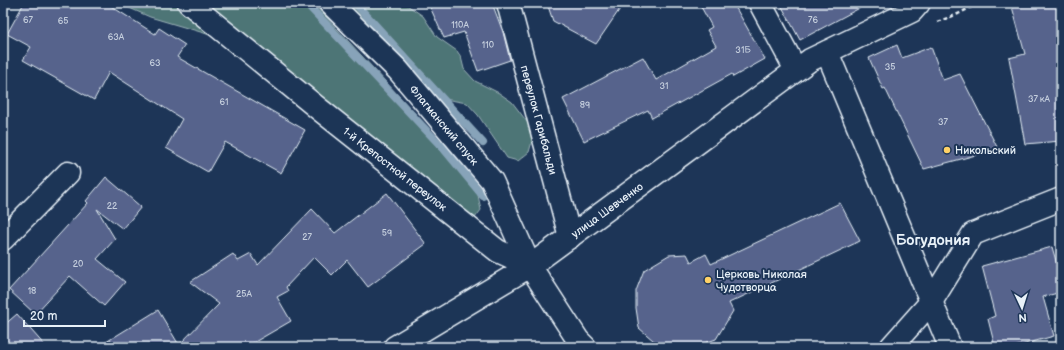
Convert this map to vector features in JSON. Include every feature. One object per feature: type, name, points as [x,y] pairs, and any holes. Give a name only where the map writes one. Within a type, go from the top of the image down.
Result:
[{"type":"street","name":"1-й Крепостной переулок","points":[[189,3],[320,110],[498,251],[530,266]]},
{"type":"street","name":"Флагманский спуск","points":[[330,3],[398,70],[492,181],[530,266]]},
{"type":"street","name":"переулок Гарибальди","points":[[508,3],[570,237]]},
{"type":"street","points":[[760,3],[811,61],[931,302],[950,347]]},
{"type":"street","name":"улица Шевченко","points":[[395,347],[530,266],[811,61],[912,11],[918,3]]},
{"type":"street","points":[[3,239],[68,173]]},
{"type":"street","points":[[891,347],[931,302],[972,234],[1061,199]]},
{"type":"street","points":[[530,266],[578,340],[585,347]]},
{"type":"green space","points":[[118,3],[313,3],[456,158],[477,190],[481,210],[468,227],[346,116],[267,67],[236,45],[204,33],[150,17]]},
{"type":"green space","points":[[347,3],[404,3],[423,16],[437,37],[457,51],[461,57],[464,69],[475,81],[499,93],[512,102],[528,123],[533,138],[529,152],[518,161],[507,158],[478,115],[467,103],[439,98],[426,81],[414,75]]},
{"type":"building","points":[[24,3],[106,3],[155,34],[159,28],[185,45],[177,57],[305,130],[281,173],[225,142],[208,172],[166,148],[182,119],[109,72],[94,100],[23,60],[31,47],[7,34]]},
{"type":"building","points":[[442,3],[492,3],[503,32],[510,60],[478,71],[464,32],[444,38],[430,7]]},
{"type":"building","points":[[547,3],[624,3],[596,44],[553,21]]},
{"type":"building","points":[[699,3],[733,3],[765,59],[733,77],[732,74],[652,118],[648,110],[584,141],[563,99],[643,57],[656,80],[716,46],[707,30],[712,27]]},
{"type":"building","points":[[780,3],[869,3],[800,40]]},
{"type":"building","points":[[1011,3],[1061,3],[1061,141],[1025,144],[1009,58],[1025,54]]},
{"type":"building","points":[[897,45],[902,58],[931,47],[943,80],[960,74],[998,149],[924,169],[885,88],[883,89],[869,58]]},
{"type":"building","points":[[106,177],[141,207],[123,229],[97,209],[115,239],[97,259],[125,282],[104,306],[70,276],[35,314],[9,290],[88,203],[86,201]]},
{"type":"building","points":[[387,193],[426,244],[368,287],[347,260],[332,275],[314,257],[286,287],[288,291],[277,297],[291,321],[246,347],[98,347],[158,310],[179,345],[219,304],[190,282],[233,254],[238,261],[251,254],[258,265],[312,209],[335,233]]},
{"type":"building","name":"Церковь Николая Чудотворца","points":[[840,203],[860,241],[729,303],[733,311],[716,339],[694,347],[661,347],[639,328],[636,308],[636,291],[644,270],[669,255],[687,254],[691,262],[706,254],[711,264]]},
{"type":"building","points":[[1052,247],[1061,278],[1061,292],[1043,297],[1054,336],[1014,347],[995,347],[988,319],[995,316],[982,266]]},
{"type":"building","points":[[17,314],[46,347],[3,347],[3,326]]},
{"type":"waterway","points":[[306,3],[444,149],[483,196]]},
{"type":"waterway","points":[[355,3],[483,143]]},
{"type":"place","name":"Никольский","points":[[947,150]]},
{"type":"place","name":"Церковь Николая Чудотворца","points":[[708,280]]},
{"type":"district","name":"Богудония","points":[[933,240]]}]
